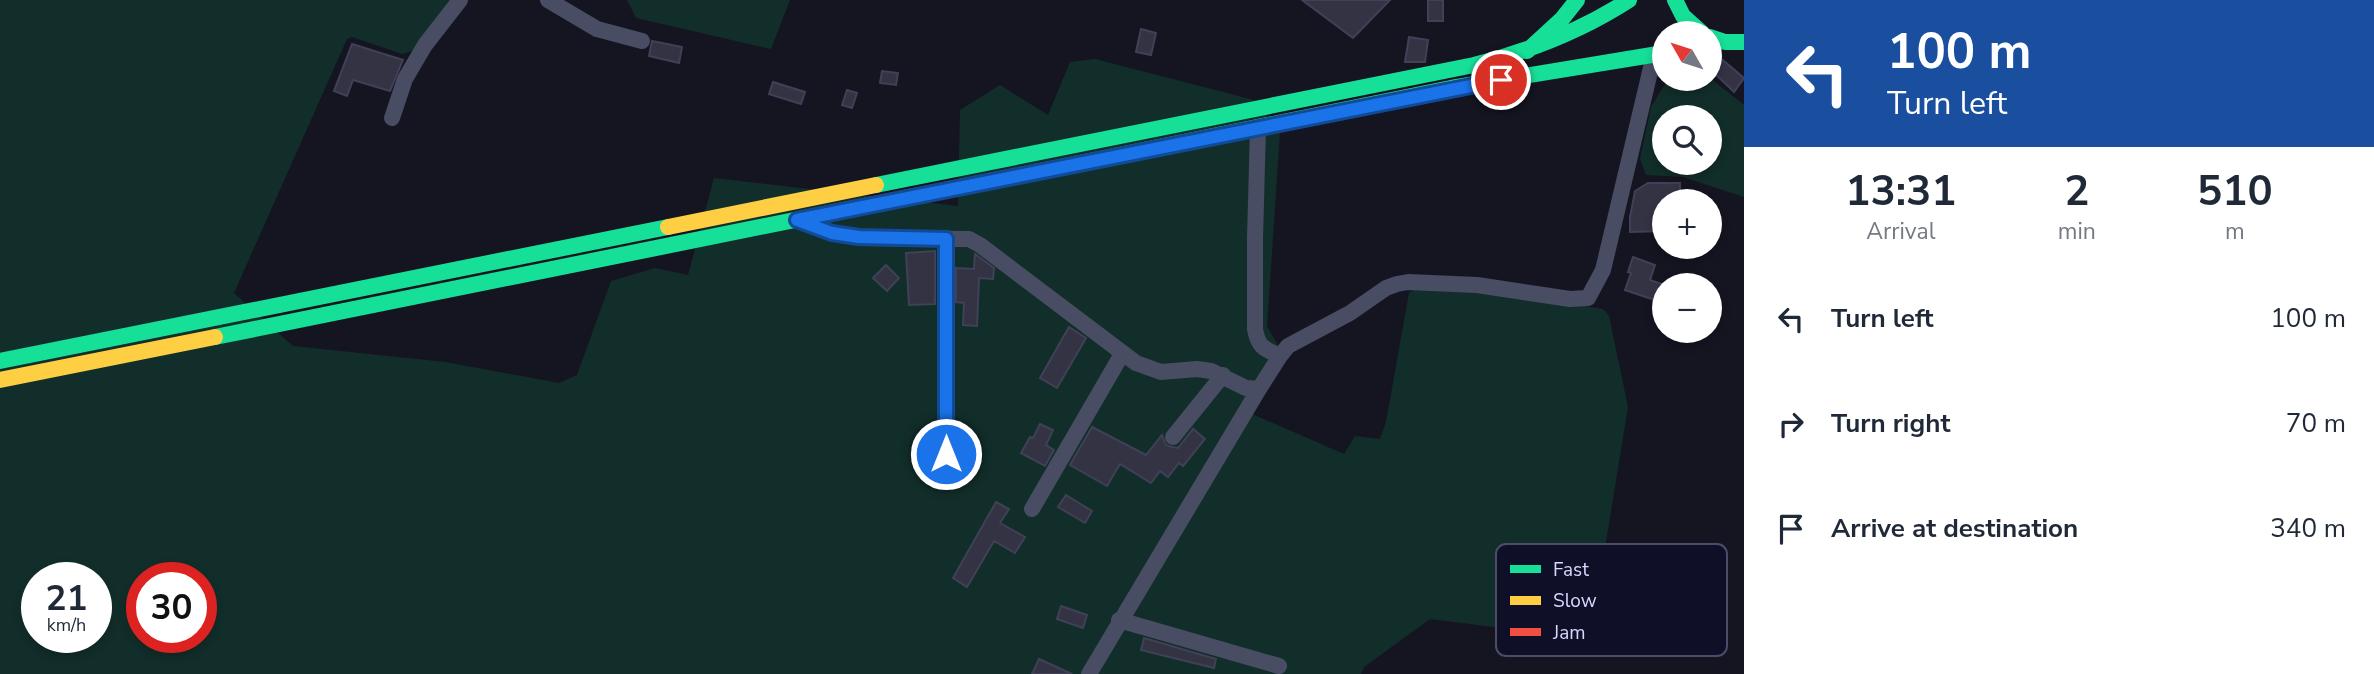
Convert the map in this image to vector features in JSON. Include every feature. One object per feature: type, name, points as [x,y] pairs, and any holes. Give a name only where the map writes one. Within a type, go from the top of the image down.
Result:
[{"type":"main road","points":[[1527,51],[1562,19],[1577,0]]},
{"type":"main road","points":[[0,361],[1447,71],[1527,51],[1577,30],[1629,0]]},
{"type":"main road","points":[[1675,0],[1689,21]]},
{"type":"main road","points":[[1722,41],[1744,43]]},
{"type":"main road","points":[[1722,46],[1744,43]]},
{"type":"main road","points":[[0,380],[1476,84],[1652,55]]},
{"type":"street","points":[[392,118],[405,79],[425,45],[460,0]]},
{"type":"street","points":[[548,0],[597,29],[642,41]]},
{"type":"street","points":[[1088,674],[1259,389],[1280,356],[1300,338],[1350,313],[1386,288],[1408,282],[1477,285],[1570,299],[1588,298],[1603,270],[1652,81]]},
{"type":"street","points":[[1258,127],[1255,329],[1258,343],[1264,349],[1280,356]]},
{"type":"street","points":[[797,220],[832,233],[859,237],[970,239],[1136,363],[1161,372],[1198,369],[1211,371],[1246,388],[1259,389]]},
{"type":"street","points":[[946,239],[946,454]]},
{"type":"street","points":[[1032,509],[1122,354]]},
{"type":"street","points":[[1173,437],[1223,375]]},
{"type":"street","points":[[1119,620],[1279,666]]},
{"type":"green space","points":[[0,0],[455,0],[415,50],[402,54],[352,37],[347,39],[234,293],[293,346],[445,362],[559,383],[577,375],[611,281],[655,268],[688,275],[714,178],[958,206],[960,110],[1000,85],[1048,115],[1070,62],[1095,59],[1254,100],[1280,132],[1267,326],[1285,358],[1252,414],[1344,454],[1355,436],[1380,439],[1386,422],[1409,293],[1419,287],[1507,293],[1603,309],[1609,316],[1628,407],[1606,544],[1496,544],[1496,627],[1430,619],[1364,667],[1361,674],[0,674]]},
{"type":"green space","points":[[627,0],[790,0],[771,49],[636,18]]},
{"type":"green space","points":[[1722,88],[1744,105],[1744,197],[1683,177],[1646,175],[1640,159],[1652,105],[1652,175],[1722,175],[1722,105],[1652,105],[1661,91],[1722,91]]},
{"type":"building","points":[[1302,0],[1390,0],[1353,38]]},
{"type":"building","points":[[1428,0],[1443,0],[1443,21],[1428,21]]},
{"type":"building","points":[[1141,29],[1156,33],[1151,55],[1136,52]]},
{"type":"building","points":[[1409,37],[1428,40],[1425,62],[1405,62]]},
{"type":"building","points":[[652,41],[682,47],[679,63],[649,56]]},
{"type":"building","points":[[352,44],[403,60],[390,91],[353,80],[347,96],[334,91]]},
{"type":"building","points":[[1722,59],[1744,78],[1734,92],[1722,80]]},
{"type":"building","points":[[882,71],[898,73],[896,85],[880,83]]},
{"type":"building","points":[[773,82],[805,92],[801,104],[769,94]]},
{"type":"building","points":[[847,90],[857,93],[852,108],[842,105]]},
{"type":"building","points":[[1648,183],[1680,183],[1680,189],[1652,189],[1652,231],[1630,232],[1635,191]]},
{"type":"building","points":[[935,251],[935,304],[909,305],[906,253]]},
{"type":"building","points":[[975,254],[994,268],[993,279],[979,278],[977,326],[963,325],[964,303],[956,302],[956,268],[974,269]]},
{"type":"building","points":[[1633,257],[1655,265],[1650,280],[1652,299],[1625,290],[1631,273],[1628,272]]},
{"type":"building","points":[[886,265],[899,278],[887,291],[873,278]]},
{"type":"building","points":[[1069,327],[1086,338],[1057,388],[1040,378]]},
{"type":"building","points":[[1040,424],[1053,430],[1046,445],[1054,450],[1045,466],[1021,453]]},
{"type":"building","points":[[1092,427],[1146,455],[1162,435],[1166,445],[1178,448],[1193,429],[1205,439],[1183,466],[1179,463],[1168,477],[1160,471],[1151,483],[1120,464],[1107,486],[1070,465]]},
{"type":"building","points":[[1066,495],[1092,511],[1085,523],[1058,507]]},
{"type":"building","points":[[996,502],[1009,509],[1000,523],[1025,537],[1015,553],[994,541],[967,587],[953,578]]},
{"type":"building","points":[[1061,606],[1087,615],[1083,628],[1057,619]]},
{"type":"building","points":[[1144,638],[1216,659],[1214,668],[1141,650]]},
{"type":"building","points":[[1039,659],[1072,674],[1032,674]]},
{"type":"traffic: fast","points":[[1527,51],[1562,19],[1577,0]]},
{"type":"traffic: fast","points":[[876,185],[1474,65],[1554,39],[1629,0]]},
{"type":"traffic: fast","points":[[1675,0],[1689,21]]},
{"type":"traffic: fast","points":[[1722,41],[1744,42]]},
{"type":"traffic: fast","points":[[1055,168],[1451,88],[1652,55]]},
{"type":"traffic: fast","points":[[215,337],[874,204]]},
{"type":"traffic: fast","points":[[0,361],[668,227]]},
{"type":"traffic: slow","points":[[668,227],[876,185]]},
{"type":"traffic: slow","points":[[0,380],[215,337]]},
{"type":"traffic: jam","points":[[874,204],[1055,168]]},
{"type":"route","points":[[946,454],[946,239],[859,237],[832,233],[797,220],[1501,80]]}]
